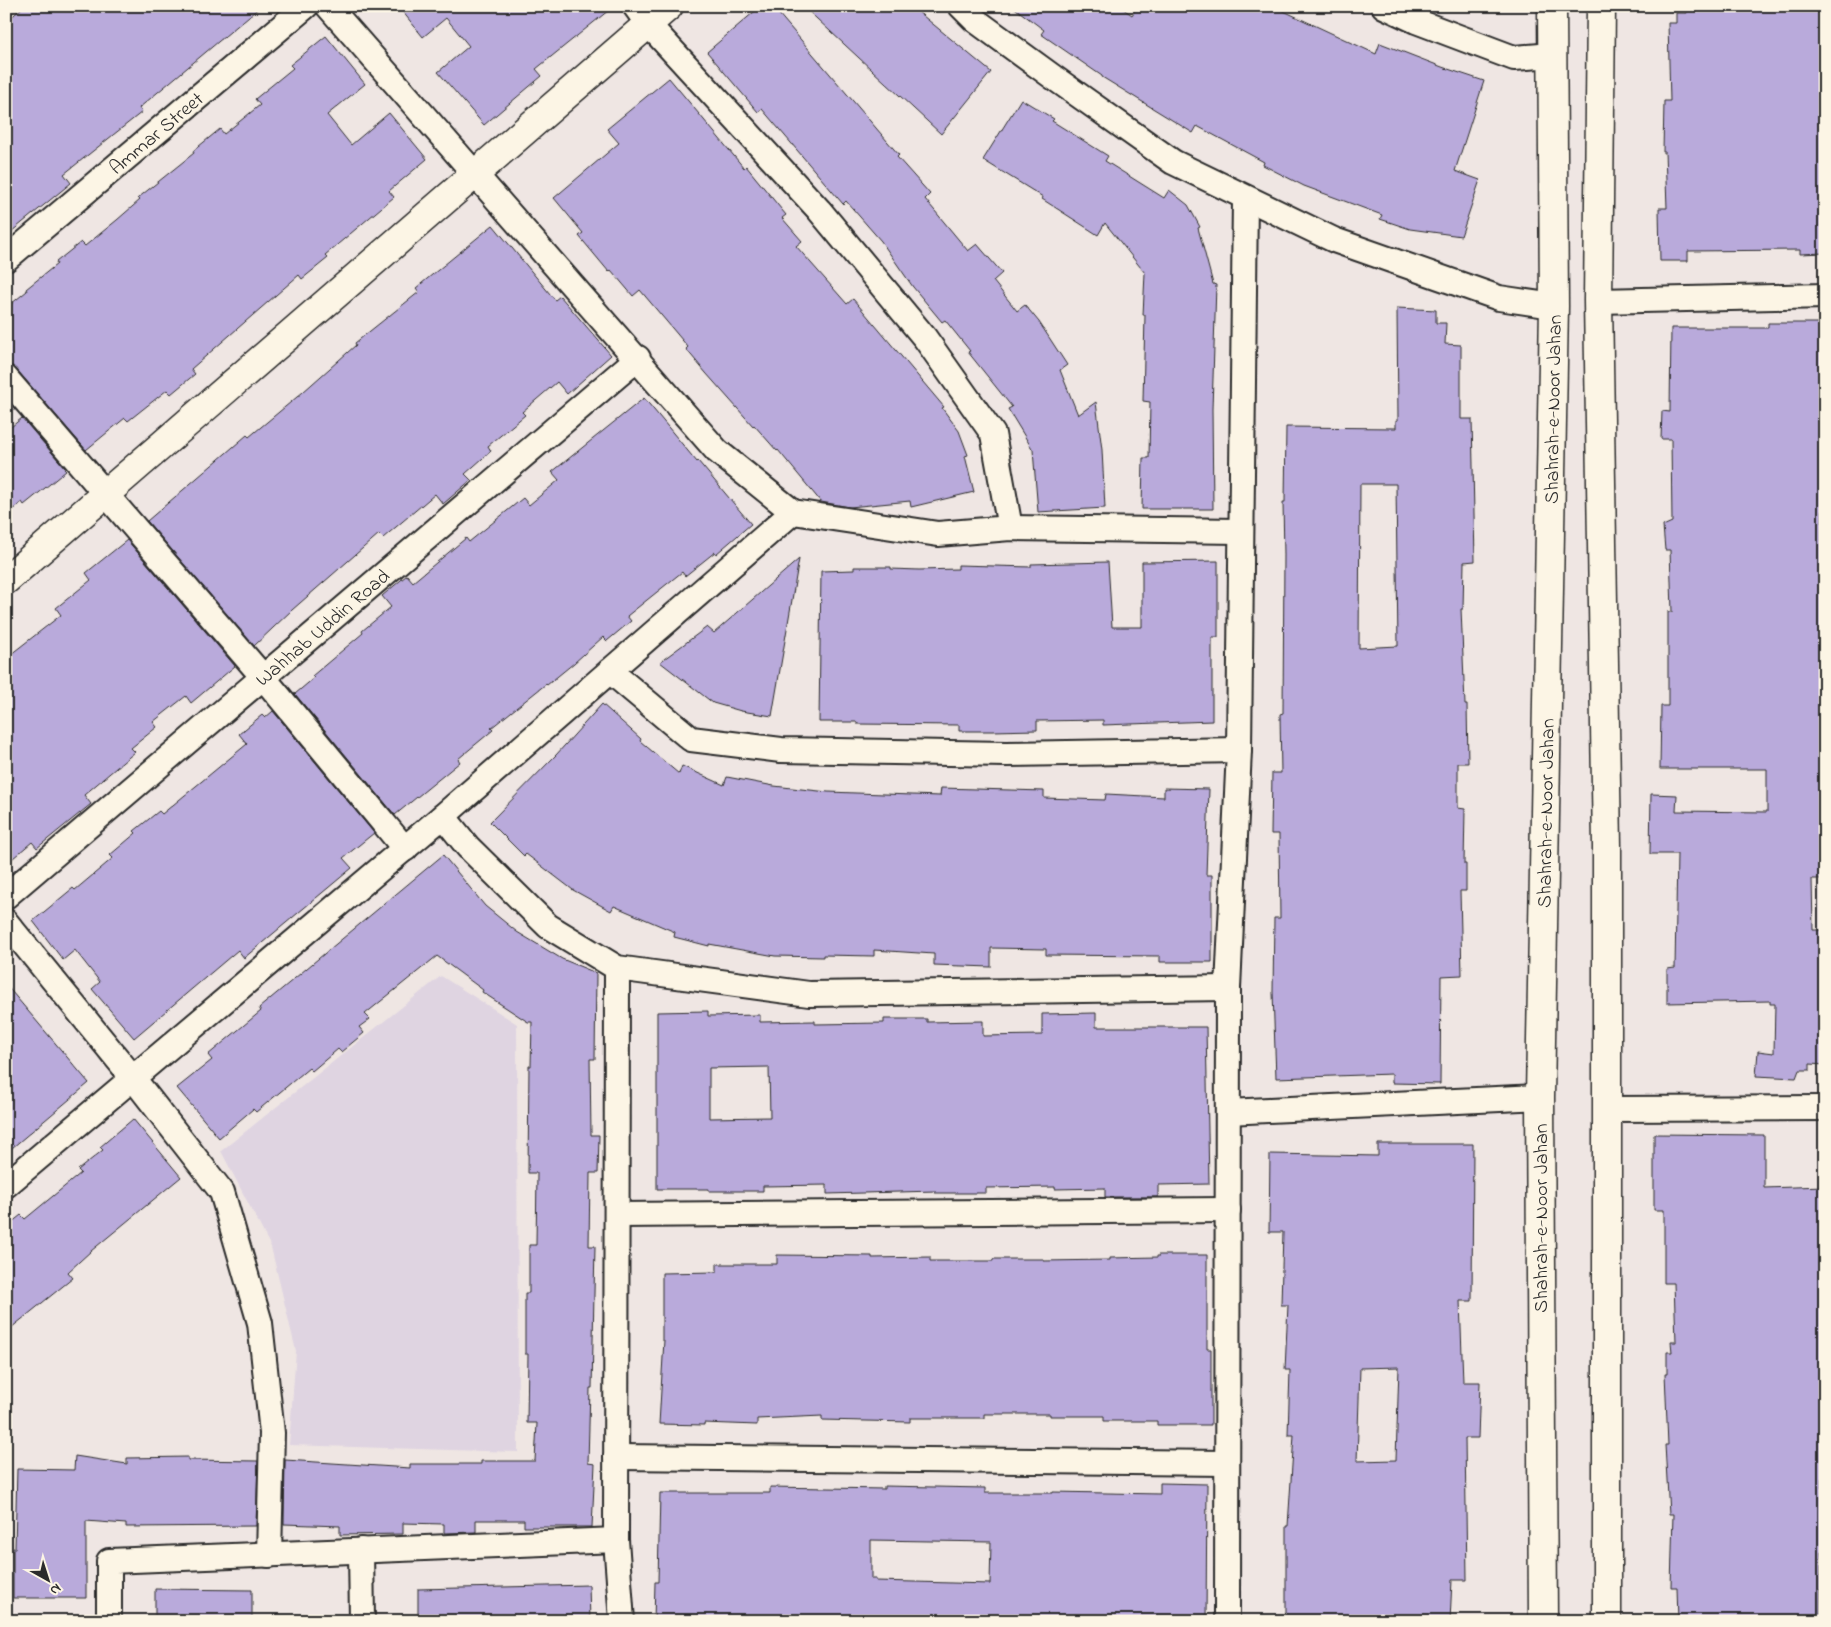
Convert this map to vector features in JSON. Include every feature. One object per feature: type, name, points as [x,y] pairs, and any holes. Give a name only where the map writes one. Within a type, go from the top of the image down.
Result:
[{"type":"main road","points":[[6,580],[476,174],[641,15],[669,6]]},
{"type":"main road","name":"Shahrah-e-Noor Jahan","points":[[1543,1621],[1540,1097],[1554,306],[1552,6]]},
{"type":"main road","points":[[1601,6],[1598,301],[1607,846],[1607,1621]]},
{"type":"street","name":"Ammar Street","points":[[6,259],[306,6]]},
{"type":"street","points":[[328,6],[717,450],[793,512],[938,534],[1010,528],[1240,531]]},
{"type":"street","points":[[961,6],[975,20],[1173,162],[1334,240],[1499,298],[1554,306]]},
{"type":"street","points":[[1384,6],[1416,21],[1514,58],[1553,55]]},
{"type":"street","points":[[641,15],[819,210],[925,338],[993,434],[1010,528]]},
{"type":"street","points":[[1227,1621],[1228,988],[1239,750],[1245,198]]},
{"type":"street","points":[[1598,301],[1825,296]]},
{"type":"street","name":"Wahhab Uddin Road","points":[[6,896],[638,358]]},
{"type":"street","points":[[6,378],[264,677],[405,849]]},
{"type":"street","points":[[6,1185],[405,849],[793,512]]},
{"type":"street","points":[[610,671],[691,739],[781,750],[1006,754],[1239,750]]},
{"type":"street","points":[[443,816],[468,847],[548,926],[617,968],[809,994],[1228,988]]},
{"type":"street","points":[[6,922],[133,1078],[222,1192],[260,1323],[272,1434],[269,1555]]},
{"type":"street","points":[[617,968],[616,1540],[622,1621]]},
{"type":"street","points":[[1228,1112],[1540,1097]]},
{"type":"street","points":[[1607,1109],[1825,1108]]},
{"type":"street","points":[[616,1215],[1228,1210]]},
{"type":"street","points":[[616,1457],[1227,1464]]},
{"type":"street","points":[[109,1621],[109,1561],[616,1540]]},
{"type":"street","points":[[361,1550],[362,1621]]},
{"type":"shaded area","points":[[441,976],[517,1024],[518,1452],[289,1445],[296,1351],[271,1247],[221,1151]]},
{"type":"building","points":[[24,6],[261,6],[139,108],[142,112],[64,174],[71,183],[6,236],[6,22]]},
{"type":"building","points":[[398,6],[614,6],[536,69],[542,76],[484,125],[438,72],[469,46],[446,18],[423,37]]},
{"type":"building","points":[[761,6],[772,6],[899,155],[897,157],[930,194],[925,199],[968,251],[977,244],[1002,273],[993,281],[1017,311],[1025,305],[1039,322],[1067,365],[1060,370],[1078,415],[1096,402],[1102,450],[1105,508],[1038,512],[1033,450],[1008,409],[1012,407],[945,320],[942,322],[913,287],[881,241],[846,201],[843,204],[762,109],[758,112],[707,52]]},
{"type":"building","points":[[803,6],[911,6],[991,72],[941,134]]},
{"type":"building","points":[[1012,6],[1119,6],[1132,15],[1138,6],[1273,6],[1376,54],[1380,43],[1484,81],[1455,171],[1480,180],[1461,236],[1410,229],[1380,219],[1382,215],[1304,186],[1263,165],[1264,162],[1197,126],[1193,133],[1102,77],[1041,34],[1044,30]]},
{"type":"building","points":[[1687,6],[1825,8],[1825,253],[1800,254],[1800,250],[1688,251],[1688,261],[1660,261],[1659,208],[1667,208],[1665,152],[1663,152],[1664,101],[1670,101],[1668,23],[1676,23],[1676,13],[1687,13]]},
{"type":"building","points":[[326,36],[365,84],[327,115],[351,145],[389,113],[427,159],[389,191],[394,197],[325,255],[328,258],[302,279],[299,275],[191,369],[195,374],[171,394],[167,390],[128,421],[125,418],[86,450],[16,369],[6,363],[6,308],[57,264],[56,262],[81,242],[85,246],[117,220],[140,200],[138,198],[194,153],[193,151],[220,129],[224,134],[260,105],[255,99],[293,68],[290,65]]},
{"type":"building","points":[[669,78],[786,215],[782,218],[802,241],[796,246],[847,304],[853,299],[944,407],[942,408],[959,431],[968,455],[965,456],[974,492],[911,507],[910,501],[850,507],[821,502],[778,450],[753,426],[706,373],[686,349],[688,347],[640,290],[633,296],[611,270],[609,272],[579,236],[583,233],[554,198],[619,143],[607,129]]},
{"type":"building","points":[[1021,99],[1108,156],[1105,161],[1164,198],[1169,190],[1188,205],[1200,227],[1198,228],[1213,284],[1216,285],[1212,409],[1213,509],[1142,509],[1143,458],[1149,458],[1150,402],[1143,401],[1145,273],[1105,223],[1098,235],[1042,199],[1043,197],[983,160]]},
{"type":"building","points":[[493,225],[555,300],[560,296],[611,355],[567,394],[557,382],[522,412],[525,415],[488,446],[491,451],[465,474],[471,480],[443,504],[435,494],[383,538],[379,534],[254,646],[147,521],[247,435],[249,437],[303,392],[356,345],[355,343],[419,292],[416,288]]},
{"type":"building","points":[[1397,308],[1436,310],[1436,323],[1446,323],[1445,344],[1461,345],[1461,419],[1472,419],[1475,561],[1464,562],[1463,609],[1461,609],[1465,705],[1467,705],[1468,763],[1458,763],[1458,808],[1465,809],[1464,864],[1466,864],[1466,891],[1460,891],[1462,975],[1441,976],[1440,1084],[1392,1083],[1392,1074],[1276,1078],[1273,992],[1274,918],[1280,918],[1279,834],[1271,834],[1272,773],[1281,773],[1280,714],[1283,713],[1283,502],[1285,502],[1286,427],[1396,428],[1396,420],[1398,420]],"holes":[[[1360,484],[1396,484],[1398,646],[1359,648]]]},
{"type":"building","points":[[1768,323],[1825,323],[1825,496],[1823,496],[1821,570],[1825,570],[1825,879],[1812,879],[1813,930],[1825,930],[1825,1065],[1810,1064],[1810,1070],[1799,1070],[1796,1078],[1756,1076],[1758,1051],[1774,1053],[1775,1004],[1770,1004],[1770,1001],[1667,1003],[1667,969],[1675,968],[1677,854],[1650,854],[1651,794],[1677,795],[1676,811],[1767,812],[1767,769],[1660,769],[1661,706],[1668,706],[1668,612],[1672,612],[1670,550],[1665,550],[1663,526],[1672,522],[1671,439],[1661,439],[1662,411],[1670,412],[1671,328],[1768,328]]},
{"type":"building","points":[[644,398],[751,524],[716,554],[715,552],[685,576],[682,572],[627,616],[631,621],[607,641],[603,637],[547,685],[491,728],[493,730],[458,759],[460,762],[395,815],[295,694],[314,678],[312,676],[391,607],[382,596],[407,575],[413,582],[466,538],[469,542],[523,498],[529,505],[559,480],[552,472]]},
{"type":"building","points":[[22,418],[66,471],[24,505],[22,502],[6,515],[6,431]]},
{"type":"building","points":[[127,540],[235,666],[191,703],[186,696],[153,722],[157,727],[131,748],[135,752],[84,795],[91,804],[37,848],[32,842],[6,864],[6,658],[61,615],[56,608],[91,580],[86,573]]},
{"type":"building","points":[[799,559],[772,716],[741,711],[713,703],[660,662],[707,627],[714,633]]},
{"type":"building","points":[[1218,561],[1218,637],[1212,637],[1212,721],[1103,725],[1103,720],[1037,721],[1037,730],[993,731],[959,731],[959,725],[819,722],[821,571],[854,570],[854,567],[891,567],[891,569],[919,570],[958,569],[958,565],[1031,567],[1031,564],[1108,562],[1112,627],[1142,627],[1142,562]]},
{"type":"building","points":[[602,704],[641,739],[640,741],[679,774],[682,766],[724,785],[727,777],[774,786],[828,792],[940,796],[941,788],[1044,791],[1044,798],[1105,800],[1106,794],[1164,797],[1164,788],[1209,789],[1206,875],[1212,875],[1212,962],[1160,962],[1160,956],[1046,955],[1046,949],[991,948],[991,967],[934,965],[934,954],[874,950],[874,956],[775,956],[709,944],[709,946],[674,937],[675,932],[614,906],[611,911],[573,890],[526,854],[524,856],[490,822],[556,755]]},
{"type":"building","points":[[273,711],[374,833],[343,858],[352,868],[244,958],[238,950],[134,1038],[92,989],[100,982],[75,950],[63,960],[33,921],[73,888],[75,890],[113,858],[110,855],[136,833],[134,831],[159,811],[162,814],[247,744],[239,734],[262,715],[265,718]]},
{"type":"building","points":[[443,855],[485,906],[517,932],[562,959],[596,973],[595,1059],[590,1059],[591,1135],[599,1135],[598,1173],[590,1173],[589,1246],[595,1246],[592,1388],[590,1388],[588,1463],[595,1464],[592,1527],[524,1527],[524,1520],[476,1520],[476,1532],[444,1533],[444,1524],[403,1523],[403,1534],[340,1535],[340,1526],[284,1524],[285,1460],[410,1468],[410,1464],[481,1464],[481,1461],[535,1461],[537,1423],[527,1423],[528,1354],[525,1354],[525,1293],[529,1293],[529,1245],[536,1245],[537,1173],[528,1173],[529,1066],[531,1066],[532,1022],[528,1022],[482,992],[483,990],[437,956],[365,1014],[370,1019],[359,1027],[364,1033],[341,1052],[338,1049],[312,1071],[309,1068],[256,1112],[253,1109],[219,1138],[177,1088],[212,1060],[208,1055],[261,1011],[259,1008]]},
{"type":"building","points":[[6,985],[89,1083],[6,1153]]},
{"type":"building","points":[[708,1011],[708,1016],[760,1015],[760,1022],[815,1021],[815,1024],[884,1023],[884,1019],[927,1019],[927,1022],[983,1021],[983,1036],[1042,1035],[1042,1014],[1096,1013],[1096,1027],[1206,1027],[1209,1184],[1158,1185],[1158,1197],[1105,1197],[1105,1188],[1055,1189],[1055,1187],[986,1188],[986,1193],[935,1193],[935,1191],[827,1194],[827,1185],[763,1186],[763,1191],[657,1189],[657,1012]],"holes":[[[769,1067],[770,1117],[709,1118],[709,1068]]]},
{"type":"building","points":[[133,1119],[181,1177],[91,1251],[68,1272],[73,1278],[6,1332],[6,1227],[21,1215],[25,1219],[81,1173],[78,1170],[103,1150],[100,1147]]},
{"type":"building","points":[[1654,1134],[1764,1135],[1764,1188],[1825,1186],[1825,1451],[1823,1451],[1822,1524],[1825,1524],[1825,1552],[1821,1552],[1820,1621],[1678,1621],[1677,1587],[1671,1587],[1673,1514],[1669,1514],[1665,1445],[1668,1445],[1665,1373],[1667,1373],[1667,1352],[1672,1352],[1671,1342],[1676,1342],[1674,1283],[1664,1283],[1664,1210],[1654,1210]]},
{"type":"building","points":[[1378,1144],[1473,1144],[1472,1301],[1460,1301],[1463,1382],[1480,1382],[1478,1438],[1465,1438],[1467,1580],[1452,1580],[1450,1621],[1286,1621],[1286,1526],[1288,1526],[1294,1435],[1288,1435],[1290,1370],[1285,1370],[1288,1305],[1281,1305],[1283,1232],[1269,1232],[1270,1154],[1378,1156]],"holes":[[[1399,1367],[1396,1460],[1357,1461],[1360,1368]]]},
{"type":"building","points":[[777,1255],[872,1256],[872,1258],[930,1257],[930,1261],[1044,1259],[1044,1261],[1110,1260],[1110,1258],[1158,1257],[1158,1255],[1207,1255],[1207,1349],[1211,1349],[1211,1425],[1157,1425],[1157,1421],[1104,1421],[1104,1416],[1050,1416],[1050,1414],[984,1414],[984,1418],[910,1418],[910,1422],[822,1420],[822,1416],[757,1419],[757,1425],[659,1424],[664,1340],[662,1340],[662,1273],[717,1272],[717,1264],[777,1264]]},
{"type":"building","points":[[75,1456],[127,1464],[127,1458],[188,1457],[188,1460],[258,1461],[256,1526],[126,1527],[126,1524],[86,1521],[86,1598],[13,1598],[13,1548],[15,1548],[17,1469],[74,1470]]},
{"type":"building","points":[[1160,1483],[1207,1484],[1206,1621],[654,1621],[655,1582],[658,1582],[660,1493],[770,1493],[770,1487],[884,1489],[884,1486],[985,1488],[985,1493],[1160,1494]],"holes":[[[871,1540],[991,1542],[990,1584],[876,1581],[876,1579],[871,1579]]]},
{"type":"building","points":[[589,1585],[590,1621],[418,1621],[418,1589]]},
{"type":"building","points":[[155,1589],[252,1590],[252,1621],[155,1621]]}]
